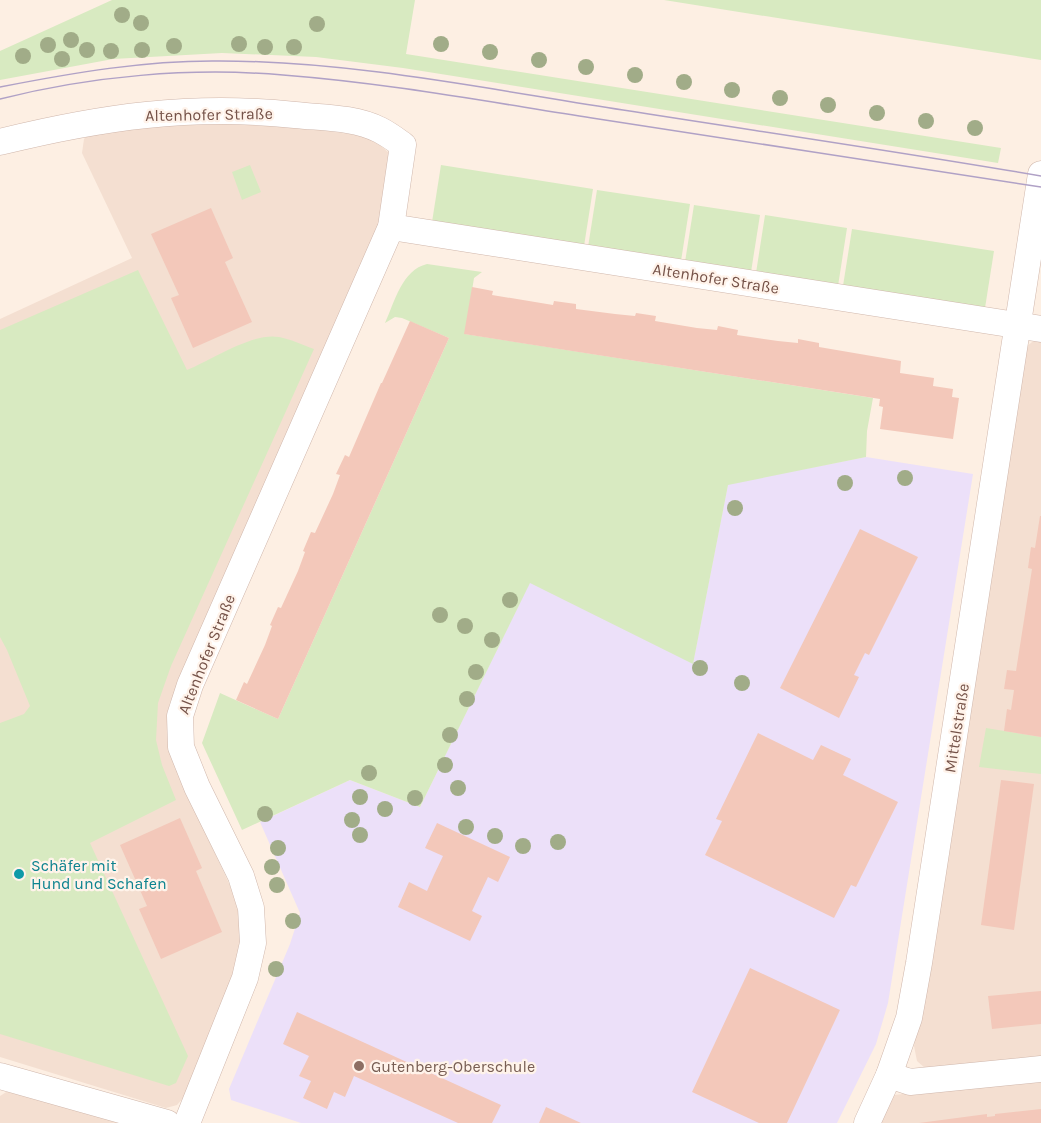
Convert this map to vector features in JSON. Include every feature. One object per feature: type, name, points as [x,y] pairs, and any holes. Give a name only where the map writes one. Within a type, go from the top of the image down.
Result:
[{"type":"street","name":"Altenhofer Straße","points":[[0,142],[62,126],[126,116],[178,111],[259,111],[356,121],[380,130],[403,145],[390,227],[190,685],[180,716],[181,747],[197,787],[241,876],[251,908],[253,943],[245,978],[187,1123]]},
{"type":"street","name":"Mittelstraße","points":[[867,1123],[889,1075],[909,1018],[1030,327],[1041,174]]},
{"type":"street","name":"Altenhofer Straße","points":[[390,227],[1030,327]]},
{"type":"street","points":[[889,1075],[910,1082],[1041,1069]]},
{"type":"street","points":[[0,1076],[167,1123]]},
{"type":"shaded area","points":[[231,124],[305,128],[356,135],[373,139],[389,153],[378,229],[169,705],[171,751],[178,775],[241,909],[242,955],[184,1097],[177,1105],[166,1108],[0,1057],[0,319],[132,258],[82,153],[84,139],[88,135],[158,126]]},
{"type":"shaded area","points":[[1041,340],[1041,1058],[926,1069],[917,1061],[914,1046],[1024,349],[1032,342]]},
{"type":"shaded area","points":[[866,457],[973,474],[888,1003],[876,1044],[837,1123],[301,1123],[231,1100],[229,1089],[290,944],[300,913],[260,822],[350,780],[420,807],[530,582],[693,663],[728,484]]},
{"type":"shaded area","points":[[1041,1079],[1041,1123],[876,1123],[894,1095]]},
{"type":"shaded area","points":[[8,1091],[119,1123],[0,1123],[0,1096]]},
{"type":"green space","points":[[112,0],[415,0],[406,54],[1001,148],[998,163],[403,68],[316,57],[222,53],[113,59],[0,80],[0,51]]},
{"type":"green space","points":[[664,0],[1041,0],[1041,60]]},
{"type":"green space","points":[[250,165],[261,192],[242,200],[232,172]]},
{"type":"green space","points":[[441,165],[593,189],[584,246],[432,222]]},
{"type":"green space","points":[[597,190],[690,204],[681,261],[588,247]]},
{"type":"green space","points":[[694,205],[760,215],[751,272],[685,262]]},
{"type":"green space","points":[[765,215],[847,228],[838,286],[756,273]]},
{"type":"green space","points":[[852,229],[994,251],[985,308],[843,286]]},
{"type":"green space","points":[[427,264],[482,272],[474,278],[465,334],[873,398],[867,431],[866,457],[728,485],[693,664],[530,583],[420,807],[350,780],[242,830],[202,743],[220,693],[278,719],[449,338],[402,318],[395,317],[385,323],[405,280],[418,267]]},
{"type":"green space","points":[[138,270],[187,370],[232,348],[269,337],[283,338],[314,349],[171,666],[158,703],[156,740],[162,765],[176,800],[90,843],[188,1056],[176,1083],[169,1086],[0,1034],[0,723],[24,714],[30,706],[0,637],[0,330]]},
{"type":"green space","points":[[986,728],[1041,737],[1041,774],[979,767]]},
{"type":"building","points":[[211,208],[233,258],[225,262],[252,322],[193,348],[171,298],[179,295],[151,234]]},
{"type":"building","points":[[472,287],[493,291],[492,295],[553,305],[554,301],[576,304],[576,309],[615,314],[635,316],[636,313],[656,316],[655,321],[697,328],[717,330],[718,326],[738,330],[737,335],[798,343],[798,339],[819,343],[819,347],[901,361],[900,373],[934,378],[933,386],[953,389],[952,397],[959,398],[953,439],[880,429],[883,407],[879,406],[880,399],[464,334]]},
{"type":"building","points":[[410,321],[449,338],[278,719],[236,700],[244,682],[247,684],[265,645],[272,626],[270,625],[278,607],[281,608],[298,571],[311,532],[315,533],[333,494],[340,475],[336,474],[345,455],[349,457]]},
{"type":"building","points":[[1040,516],[1041,737],[1004,731],[1007,709],[1011,710],[1014,690],[1004,689],[1007,670],[1016,671],[1032,569],[1028,568],[1031,547],[1035,548]]},
{"type":"building","points":[[860,529],[918,557],[869,655],[865,653],[854,675],[859,677],[839,718],[780,688]]},
{"type":"building","points":[[758,733],[813,760],[821,745],[851,759],[843,775],[898,802],[856,887],[851,885],[834,918],[705,855],[722,821],[716,819]]},
{"type":"building","points":[[1001,780],[1034,784],[1014,930],[981,925]]},
{"type":"building","points":[[180,818],[202,868],[196,871],[222,932],[161,959],[139,909],[147,906],[120,845]]},
{"type":"building","points":[[437,823],[510,857],[498,882],[488,877],[472,911],[482,916],[470,941],[398,907],[409,882],[427,891],[443,856],[425,848]]},
{"type":"building","points":[[750,968],[840,1010],[787,1123],[759,1123],[692,1092]]},
{"type":"building","points":[[1041,991],[1041,1024],[992,1029],[988,996]]},
{"type":"building","name":"Gutenberg-Oberschule","points":[[297,1012],[501,1105],[492,1123],[458,1123],[354,1076],[345,1097],[334,1092],[327,1109],[303,1098],[311,1081],[299,1076],[309,1056],[283,1044]]},
{"type":"building","points":[[546,1107],[581,1123],[539,1123]]},
{"type":"building","points":[[1041,1109],[1041,1123],[919,1123],[987,1114],[987,1117]]},
{"type":"tram line","points":[[0,87],[82,72],[192,61],[270,62],[321,66],[422,78],[1041,176]]},
{"type":"tram line","points":[[0,99],[70,84],[141,75],[212,72],[283,75],[438,94],[1041,187]]},
{"type":"place","name":"Schäfer mit Hund und Schafen","points":[[19,874]]},
{"type":"place","name":"Gutenberg-Oberschule","points":[[359,1066]]}]
